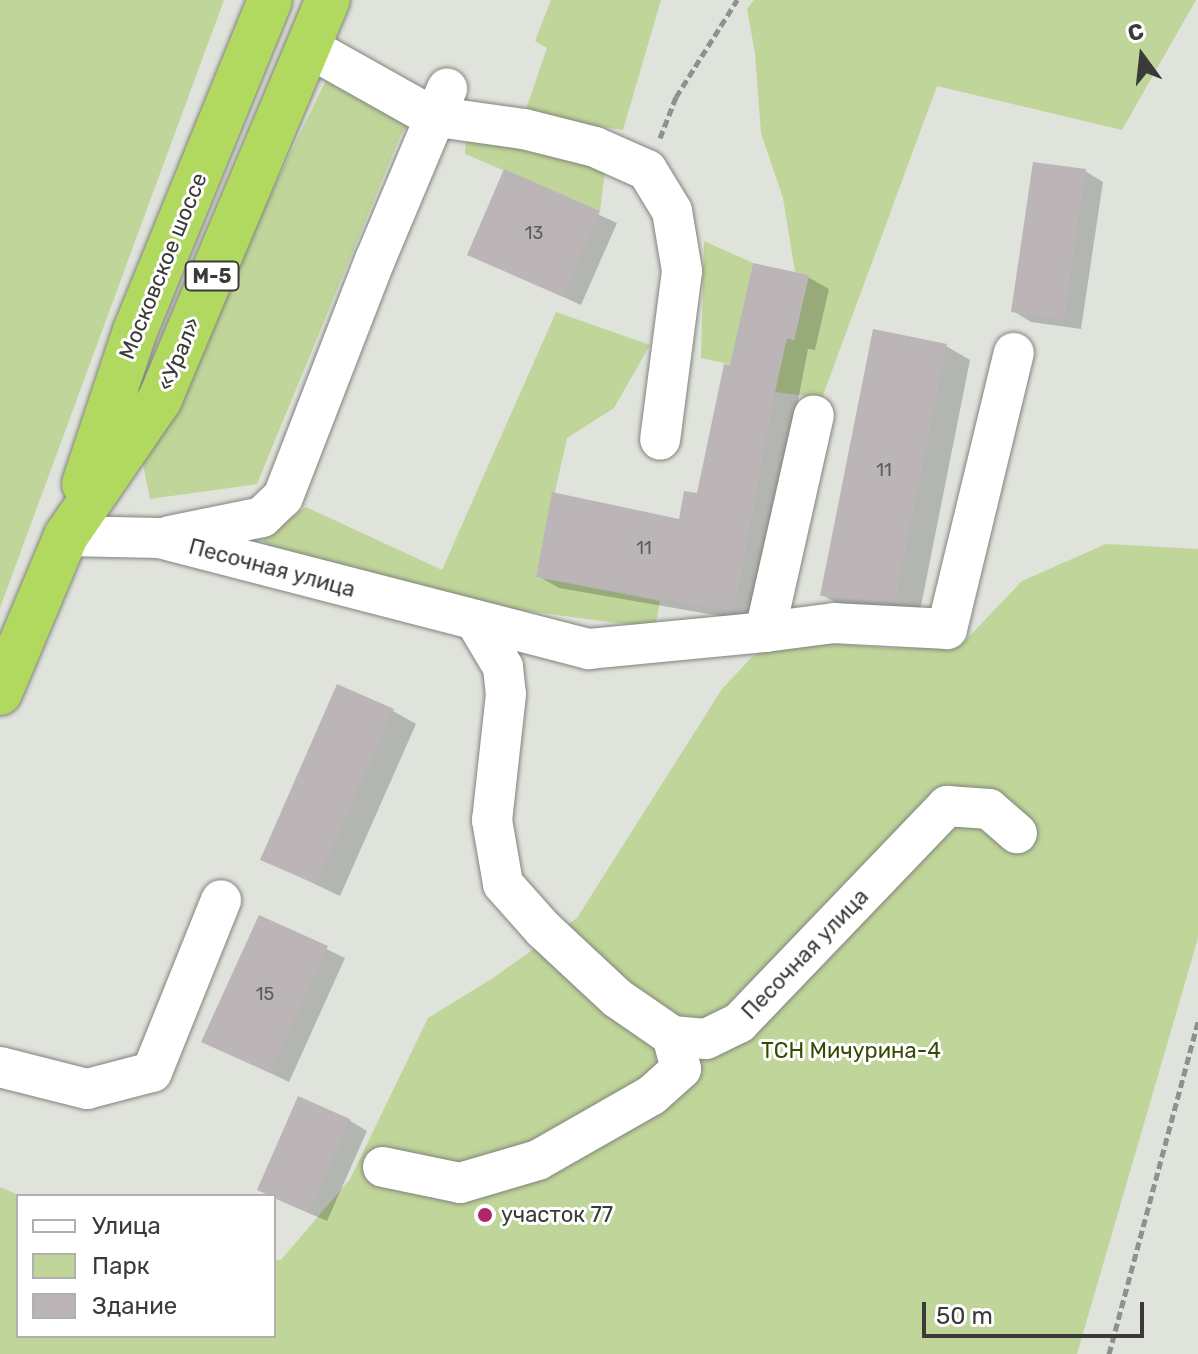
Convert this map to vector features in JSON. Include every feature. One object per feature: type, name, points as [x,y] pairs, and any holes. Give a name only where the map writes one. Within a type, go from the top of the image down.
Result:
[{"type":"highway","name":"Московское шоссе","points":[[66,536],[135,331],[270,0]]},
{"type":"highway","name":"«Урал»","points":[[0,693],[66,536],[160,399],[328,0]]},
{"type":"lane","points":[[308,47],[442,103],[595,147],[647,170],[672,211],[682,271],[660,440]]},
{"type":"lane","points":[[159,538],[262,517],[283,497],[375,260],[442,103]]},
{"type":"lane","name":"Песочная улица","points":[[66,536],[159,538],[589,649],[834,623],[947,629],[1014,353]]},
{"type":"lane","points":[[765,632],[814,415]]},
{"type":"lane","points":[[383,1167],[460,1183],[538,1160],[652,1095],[681,1069],[672,1036],[617,998],[543,929],[503,884],[492,820],[505,680],[495,648],[475,620]]},
{"type":"lane","name":"Песочная улица","points":[[672,1036],[706,1039],[739,1023],[947,806],[989,809],[1017,833]]},
{"type":"lane","points":[[0,1067],[87,1089],[152,1072],[221,900]]},
{"type":"path","points":[[647,170],[676,97],[737,0]]},
{"type":"path","points":[[1109,1354],[1198,1021]]},
{"type":"green space","points":[[0,0],[224,0],[0,608]]},
{"type":"green space","points":[[551,0],[661,0],[623,130],[524,115],[547,48],[535,41]]},
{"type":"green space","points":[[754,0],[1196,0],[1122,130],[937,86],[822,398],[775,392],[778,375],[701,358],[704,241],[753,263],[739,327],[794,340],[809,275],[795,272],[783,198],[761,133],[755,53],[747,9]]},
{"type":"green space","points":[[326,80],[412,116],[400,137],[257,484],[150,499],[142,460]]},
{"type":"green space","points":[[467,128],[606,162],[600,211],[465,154]]},
{"type":"green space","points":[[556,312],[650,345],[614,408],[567,438],[536,577],[660,601],[655,628],[458,602],[273,552],[262,540],[306,507],[442,570]]},
{"type":"green space","name":"ТСН Мичурина-4","points":[[1106,544],[1198,549],[1198,938],[1077,1354],[0,1354],[0,1187],[16,1194],[16,1338],[276,1338],[276,1260],[281,1260],[350,1179],[428,1018],[493,978],[577,918],[722,689],[751,658],[779,640],[889,648],[960,646],[1022,581]]},
{"type":"building","points":[[1033,162],[1086,169],[1064,320],[1011,312]]},
{"type":"building","points":[[504,169],[600,211],[563,297],[467,255]]},
{"type":"building","points":[[753,263],[809,275],[794,340],[787,338],[734,612],[536,577],[552,492],[679,519],[684,491],[697,493],[724,364],[730,365]]},
{"type":"building","points":[[873,329],[947,344],[895,603],[820,596]]},
{"type":"building","points":[[337,684],[394,709],[316,884],[260,860]]},
{"type":"building","points":[[259,915],[328,946],[270,1073],[201,1042]]},
{"type":"building","points":[[298,1096],[350,1119],[309,1213],[276,1198],[276,1194],[257,1190]]},
{"type":"place","name":"участок 77","points":[[485,1215]]}]
